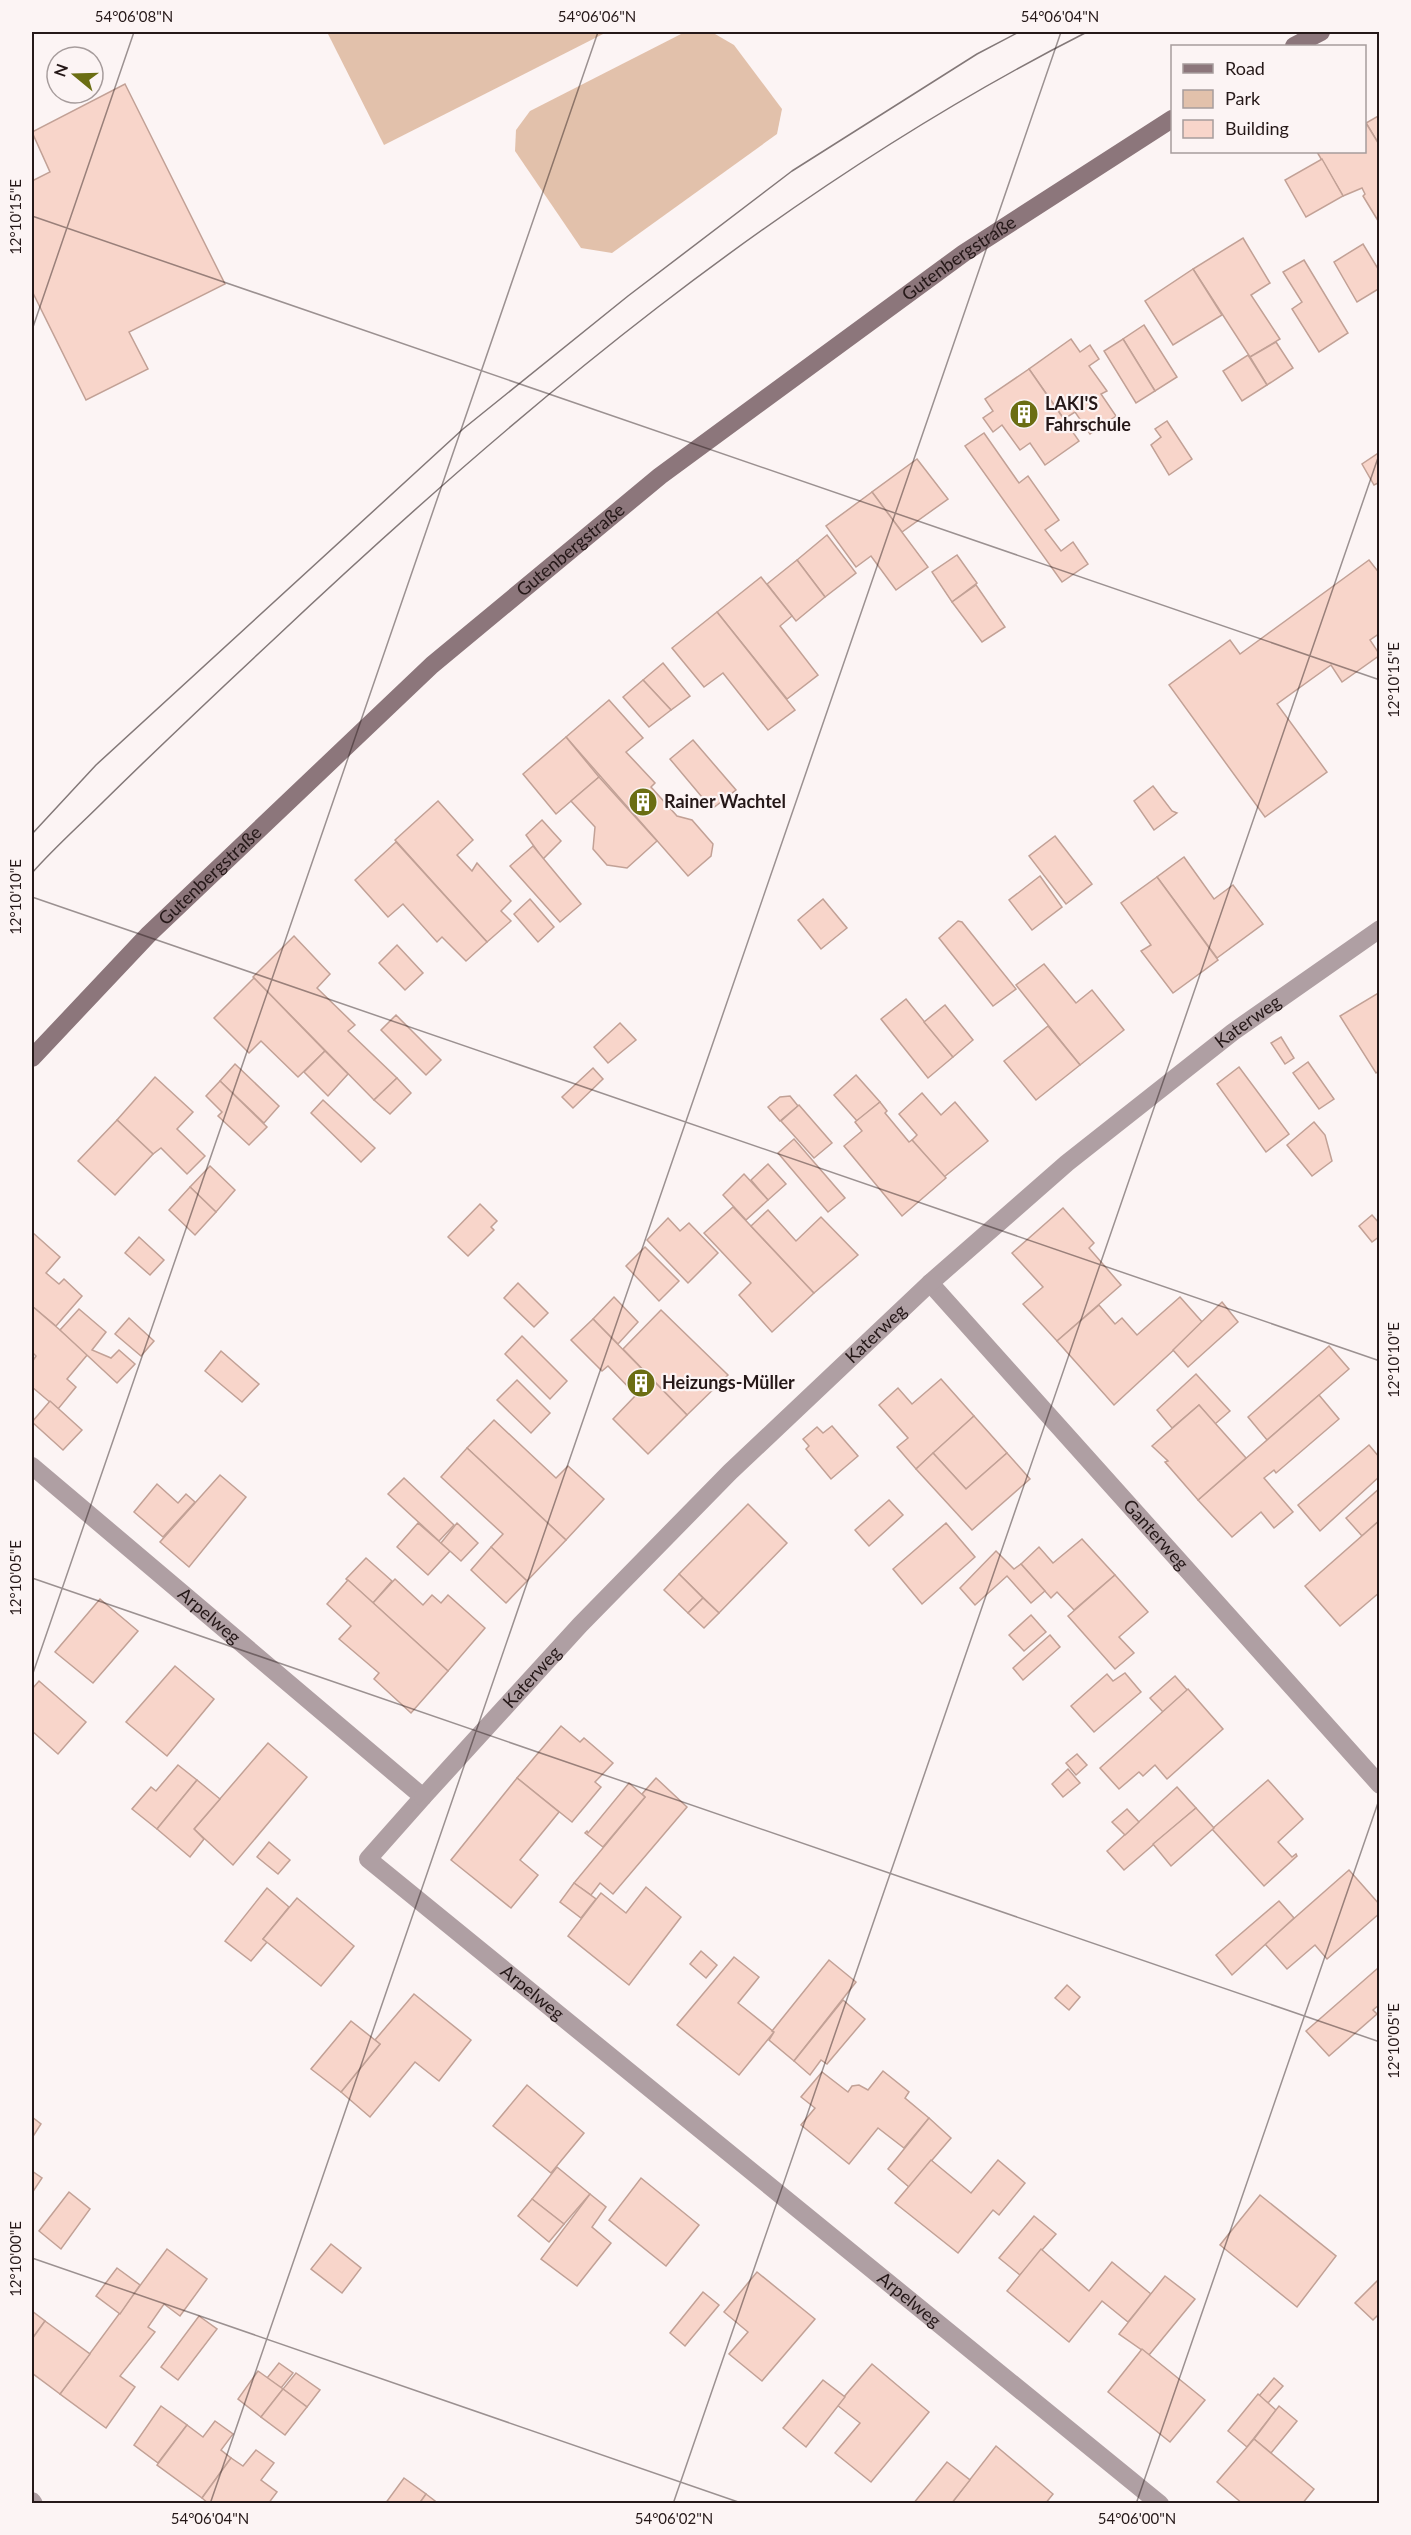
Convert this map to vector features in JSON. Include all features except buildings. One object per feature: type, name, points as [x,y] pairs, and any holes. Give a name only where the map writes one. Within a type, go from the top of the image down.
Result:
[{"type":"street","points":[[1296,45],[1321,32]]},
{"type":"street","name":"Gutenbergstraße","points":[[32,1058],[149,934],[432,665],[660,476],[964,253],[1171,120]]},
{"type":"street","name":"Katerweg","points":[[423,1797],[580,1625],[730,1472],[930,1283],[1067,1163],[1159,1090],[1233,1032],[1380,928]]},
{"type":"street","name":"Ganterweg","points":[[930,1283],[1380,1785]]},
{"type":"street","name":"Arpelweg","points":[[32,1466],[423,1797],[368,1859],[1160,2504]]},
{"type":"green space","points":[[327,32],[607,32],[384,145]]},
{"type":"green space","points":[[685,32],[715,34],[734,45],[782,109],[777,134],[612,253],[581,248],[515,151],[516,130],[530,111]]},
{"type":"tram line","points":[[32,834],[96,765],[463,429],[628,296],[792,171],[977,54],[1019,32]]},
{"type":"tram line","points":[[32,873],[166,741],[365,555],[558,387],[658,307],[760,231],[866,160],[975,93],[1087,32]]},
{"type":"place","name":"LAKI'S Fahrschule","points":[[1024,414]]},
{"type":"place","name":"Rainer Wachtel","points":[[643,802]]},
{"type":"place","name":"Heizungs-Müller","points":[[641,1383]]}]
